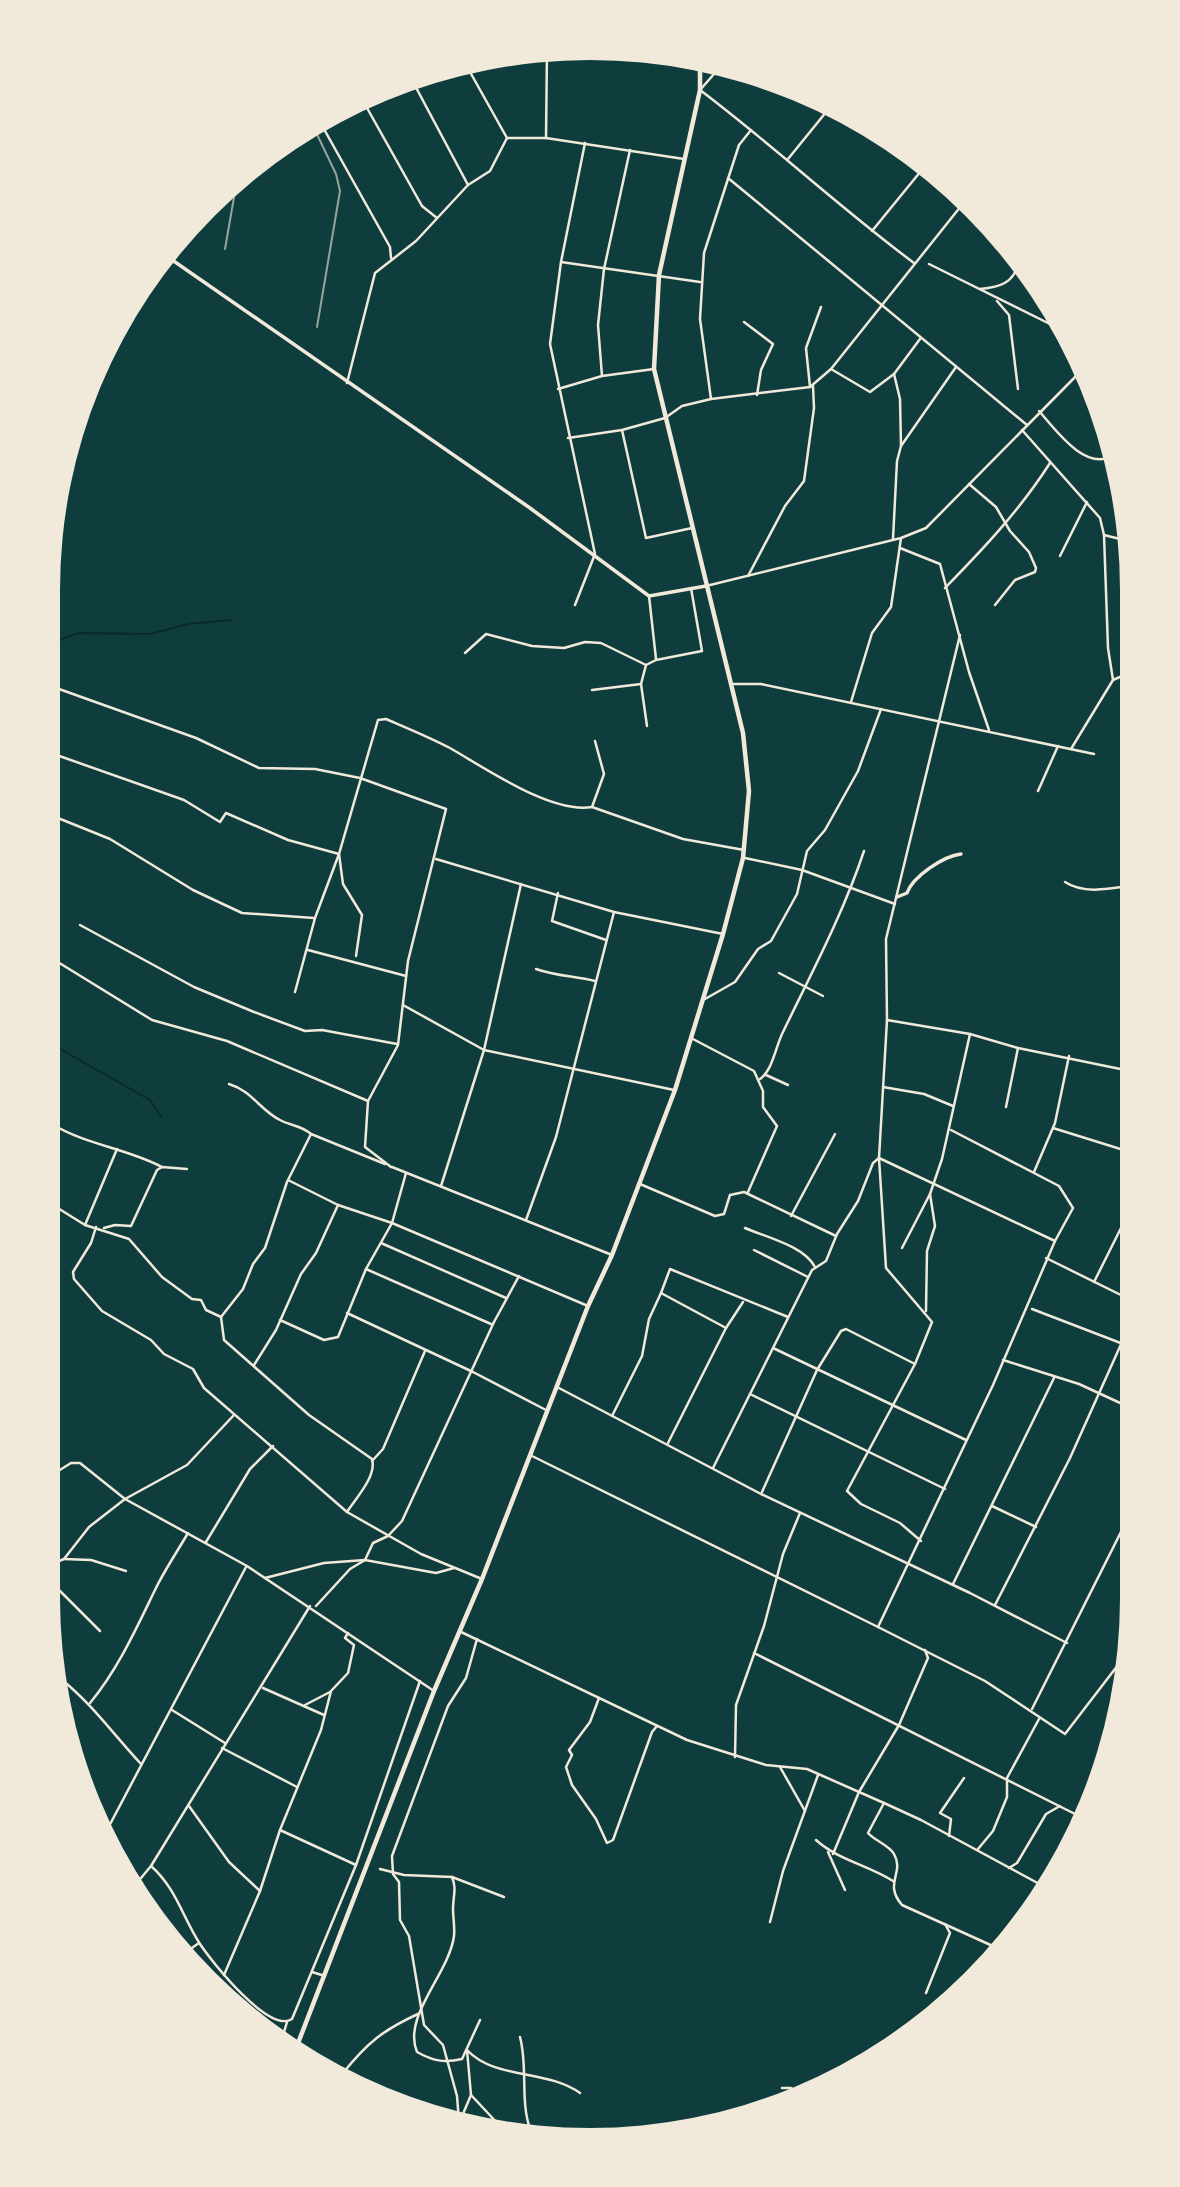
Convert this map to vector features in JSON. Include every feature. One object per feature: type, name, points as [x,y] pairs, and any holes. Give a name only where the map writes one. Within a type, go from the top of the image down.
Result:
[{"type":"highway","points":[[299,2041],[434,1691],[482,1579],[588,1306],[612,1255],[675,1090],[723,934],[743,858],[749,791],[743,733],[654,369],[659,275],[700,90],[700,72]]},
{"type":"street","points":[[546,138],[547,62]]},
{"type":"street","points":[[471,74],[508,138]]},
{"type":"street","points":[[713,75],[700,90],[752,129],[871,231],[914,263]]},
{"type":"street","points":[[417,89],[468,185]]},
{"type":"street","points":[[367,109],[422,206],[437,218]]},
{"type":"street","points":[[788,159],[825,114]]},
{"type":"street","points":[[711,399],[700,319],[704,253],[739,145],[752,129]]},
{"type":"street","points":[[325,131],[390,247],[391,260]]},
{"type":"street","points":[[508,138],[546,138],[686,159]]},
{"type":"street","points":[[347,383],[375,273],[416,241],[468,185],[490,171],[508,138]]},
{"type":"street","points":[[575,605],[595,554],[550,344],[561,262],[585,143]]},
{"type":"street","points":[[602,376],[597,326],[604,269],[630,150]]},
{"type":"street","points":[[871,231],[919,174]]},
{"type":"street","points":[[728,178],[1027,425]]},
{"type":"street","points":[[568,438],[622,430],[665,418],[682,406],[711,399],[757,396],[811,387],[831,369],[959,209]]},
{"type":"street","points":[[174,261],[595,554],[649,596],[656,660]]},
{"type":"street","points":[[561,262],[701,282]]},
{"type":"street","points":[[929,264],[1048,323]]},
{"type":"street","points":[[976,289],[1009,282],[1016,273]]},
{"type":"street","points":[[995,298],[1009,315],[1018,388]]},
{"type":"street","points":[[748,576],[785,506],[804,481],[814,408],[806,348],[821,307]]},
{"type":"street","points":[[744,322],[773,344],[761,370],[757,396]]},
{"type":"street","points":[[831,369],[870,392],[894,374],[920,338]]},
{"type":"street","points":[[901,446],[956,367]]},
{"type":"street","points":[[558,389],[602,376],[654,369]]},
{"type":"street","points":[[892,540],[897,461],[901,446],[900,400],[894,374]]},
{"type":"street","points":[[649,596],[748,576],[901,538],[926,528],[1075,376]]},
{"type":"street","points":[[1039,411],[1074,451],[1103,458]]},
{"type":"street","points":[[622,430],[646,538],[693,528]]},
{"type":"street","points":[[1022,430],[1100,518],[1104,536],[1108,648],[1113,680]]},
{"type":"street","points":[[945,588],[1026,501],[1050,463]]},
{"type":"street","points":[[968,484],[996,507],[1029,552],[1036,570],[1015,580],[995,606]]},
{"type":"street","points":[[1060,556],[1087,502]]},
{"type":"street","points":[[1104,536],[1118,539]]},
{"type":"street","points":[[851,702],[872,633],[891,607],[901,538]]},
{"type":"street","points":[[900,548],[937,561],[989,730]]},
{"type":"street","points":[[647,726],[641,684],[646,665],[656,660],[702,651],[691,588]]},
{"type":"street","points":[[465,653],[485,635],[532,646],[564,648],[585,642],[601,643],[646,665]]},
{"type":"street","points":[[920,1541],[900,1522],[861,1504],[847,1493],[866,1451],[915,1364],[932,1322],[886,1268],[879,1158],[887,1020],[886,939],[960,635]]},
{"type":"street","points":[[1071,749],[1113,680],[1120,677]]},
{"type":"street","points":[[592,690],[641,684]]},
{"type":"street","points":[[733,684],[761,684],[1094,754]]},
{"type":"street","points":[[60,689],[196,738],[259,768],[315,769],[360,778],[446,809],[406,976],[398,1045],[368,1101],[365,1147],[391,1167]]},
{"type":"street","points":[[702,1000],[735,982],[758,949],[771,941],[797,894],[811,842],[825,830],[858,771],[881,708]]},
{"type":"street","points":[[295,992],[315,918],[339,854],[377,722],[382,719],[447,747],[521,790],[576,806],[592,807],[683,839],[744,850]]},
{"type":"street","points":[[592,807],[604,774],[595,741]]},
{"type":"street","points":[[1038,791],[1058,746]]},
{"type":"street","points":[[60,756],[184,800],[220,822],[226,813],[288,840],[339,854]]},
{"type":"street","points":[[60,819],[110,839],[193,890],[242,913],[315,918]]},
{"type":"street","points":[[760,1079],[766,1074],[864,851]]},
{"type":"street","points":[[339,854],[343,884],[362,915],[356,956]]},
{"type":"street","points":[[897,897],[907,893],[910,885],[949,856],[961,855]]},
{"type":"street","points":[[743,858],[802,870],[895,904]]},
{"type":"street","points":[[436,859],[558,893],[614,912],[723,934]]},
{"type":"street","points":[[1065,882],[1073,887],[1092,890],[1120,887]]},
{"type":"street","points":[[441,1186],[484,1050],[522,884]]},
{"type":"street","points":[[558,893],[552,921],[606,940]]},
{"type":"street","points":[[526,1220],[556,1137],[614,912]]},
{"type":"street","points":[[79,925],[194,987],[254,1012],[305,1031],[322,1030],[398,1045]]},
{"type":"street","points":[[307,950],[406,976]]},
{"type":"street","points":[[60,963],[152,1020],[227,1041],[368,1101]]},
{"type":"street","points":[[536,969],[556,976],[570,974],[595,981]]},
{"type":"street","points":[[779,973],[823,996]]},
{"type":"street","points":[[402,1005],[484,1050],[675,1090]]},
{"type":"street","points":[[887,1020],[970,1034],[1018,1048],[1069,1056],[1120,1069]]},
{"type":"street","points":[[902,1248],[930,1194],[951,1130],[953,1106],[970,1034]]},
{"type":"street","points":[[691,1038],[747,1067],[760,1079],[763,1107],[777,1126],[748,1193]]},
{"type":"street","points":[[1006,1107],[1018,1048]]},
{"type":"street","points":[[1034,1172],[1052,1128],[1069,1066],[1069,1056]]},
{"type":"street","points":[[766,1074],[788,1085]]},
{"type":"street","points":[[229,1084],[251,1094],[281,1121],[303,1127],[310,1134],[612,1255]]},
{"type":"street","points":[[883,1087],[924,1094],[953,1106]]},
{"type":"street","points":[[1052,1128],[1120,1149]]},
{"type":"street","points":[[60,1129],[162,1167],[187,1169]]},
{"type":"street","points":[[878,1628],[945,1489],[1046,1258],[1073,1209],[1059,1186],[951,1130]]},
{"type":"street","points":[[310,1134],[288,1180],[265,1248],[253,1264],[243,1289],[221,1317],[224,1340],[309,1415],[372,1461]]},
{"type":"street","points":[[791,1216],[835,1134]]},
{"type":"street","points":[[85,1225],[117,1149]]},
{"type":"street","points":[[879,1158],[1055,1241]]},
{"type":"street","points":[[713,1468],[808,1278],[816,1267],[826,1261],[836,1236],[858,1201],[873,1163],[879,1158]]},
{"type":"street","points":[[60,1209],[85,1225],[104,1228],[131,1226],[150,1182],[162,1167]]},
{"type":"street","points":[[280,1320],[324,1340],[338,1337],[366,1269],[392,1223],[406,1172]]},
{"type":"street","points":[[288,1180],[338,1205],[392,1223],[588,1306]]},
{"type":"street","points":[[639,1184],[715,1216],[724,1214],[730,1195],[748,1193],[836,1236]]},
{"type":"street","points":[[926,1314],[927,1251],[936,1226],[930,1194]]},
{"type":"street","points":[[253,1366],[280,1320],[294,1287],[316,1253],[338,1205]]},
{"type":"street","points":[[96,1227],[91,1243],[73,1272],[74,1279],[103,1311],[150,1340],[164,1354],[193,1369],[204,1388],[347,1512],[388,1536],[482,1579]]},
{"type":"street","points":[[104,1228],[129,1239],[162,1277],[192,1299],[201,1300],[206,1310],[221,1317]]},
{"type":"street","points":[[744,1228],[794,1249],[810,1258],[816,1267]]},
{"type":"street","points":[[1094,1282],[1120,1230]]},
{"type":"street","points":[[381,1243],[507,1298]]},
{"type":"street","points":[[754,1250],[808,1278]]},
{"type":"street","points":[[1046,1258],[1120,1295]]},
{"type":"street","points":[[366,1269],[493,1324]]},
{"type":"street","points":[[612,1416],[642,1356],[645,1332],[670,1269],[788,1318]]},
{"type":"street","points":[[316,1606],[350,1569],[365,1560],[373,1543],[388,1536],[402,1521],[493,1324],[519,1276]]},
{"type":"street","points":[[661,1293],[726,1328]]},
{"type":"street","points":[[667,1444],[726,1328],[744,1301]]},
{"type":"street","points":[[1032,1309],[1120,1344]]},
{"type":"street","points":[[347,1313],[473,1372],[546,1410]]},
{"type":"street","points":[[761,1493],[817,1370],[844,1329],[915,1364]]},
{"type":"street","points":[[995,1605],[1036,1527],[1120,1346]]},
{"type":"street","points":[[773,1348],[967,1440]]},
{"type":"street","points":[[347,1512],[367,1481],[372,1461],[383,1450],[426,1351]]},
{"type":"street","points":[[1003,1360],[1120,1403]]},
{"type":"street","points":[[953,1584],[1054,1378]]},
{"type":"street","points":[[557,1387],[800,1513],[953,1584],[1067,1643]]},
{"type":"street","points":[[750,1394],[945,1489]]},
{"type":"street","points":[[64,1559],[89,1527],[125,1499],[187,1465],[234,1415]]},
{"type":"street","points":[[206,1542],[250,1469],[273,1446]]},
{"type":"street","points":[[530,1455],[925,1650],[1031,1710],[1038,1719],[1065,1734],[1115,1669]]},
{"type":"street","points":[[60,1470],[71,1463],[80,1464],[125,1499],[247,1566],[434,1691]]},
{"type":"street","points":[[992,1506],[1036,1527]]},
{"type":"street","points":[[735,1757],[736,1705],[783,1554],[800,1513]]},
{"type":"street","points":[[90,1703],[106,1683],[188,1533]]},
{"type":"street","points":[[1031,1710],[1120,1535]]},
{"type":"street","points":[[60,1561],[90,1560],[126,1571]]},
{"type":"street","points":[[265,1578],[324,1563],[365,1560],[436,1573],[455,1568]]},
{"type":"street","points":[[110,1824],[247,1566]]},
{"type":"street","points":[[60,1591],[100,1631]]},
{"type":"street","points":[[141,1878],[189,1805],[225,1743],[263,1688],[310,1606]]},
{"type":"street","points":[[459,1631],[657,1726],[735,1757],[780,1767],[807,1769],[884,1803],[1037,1883]]},
{"type":"street","points":[[305,1705],[331,1691],[348,1673],[354,1645],[345,1638],[348,1632]]},
{"type":"street","points":[[458,2110],[443,2045],[424,2025],[409,1936],[400,1920],[399,1882],[393,1874],[392,1856],[447,1706],[466,1678],[477,1639]]},
{"type":"street","points":[[833,1854],[859,1792],[900,1725],[928,1658],[925,1650]]},
{"type":"street","points":[[754,1653],[1074,1813]]},
{"type":"street","points":[[285,2031],[356,1865],[420,1681]]},
{"type":"street","points":[[67,1684],[90,1703],[103,1724],[141,1764]]},
{"type":"street","points":[[263,1688],[324,1715]]},
{"type":"street","points":[[224,1975],[260,1891],[331,1691]]},
{"type":"street","points":[[599,1698],[590,1723],[569,1750],[572,1755],[566,1767],[572,1785],[596,1819],[607,1843],[613,1840],[649,1738],[657,1726]]},
{"type":"street","points":[[172,1710],[225,1743]]},
{"type":"street","points":[[977,1850],[1000,1816],[1007,1797],[1007,1778],[1038,1719]]},
{"type":"street","points":[[222,1748],[298,1788]]},
{"type":"street","points":[[780,1767],[805,1811]]},
{"type":"street","points":[[771,1922],[783,1871],[818,1774]]},
{"type":"street","points":[[949,1836],[951,1819],[940,1813],[964,1777]]},
{"type":"street","points":[[884,1803],[868,1833],[893,1850],[896,1858],[893,1892],[902,1905],[991,1945]]},
{"type":"street","points":[[189,1805],[229,1862],[260,1891]]},
{"type":"street","points":[[1009,1868],[1017,1863],[1046,1814],[1060,1806]]},
{"type":"street","points":[[280,1830],[356,1865]]},
{"type":"street","points":[[816,1840],[833,1854],[874,1870],[894,1882]]},
{"type":"street","points":[[826,1849],[845,1890]]},
{"type":"street","points":[[151,1866],[169,1886],[200,1943],[224,1975],[247,1999],[271,2018],[288,2022]]},
{"type":"street","points":[[380,1869],[393,1874],[452,1877],[503,1898]]},
{"type":"street","points":[[452,1877],[456,1888],[453,1906],[454,1938],[441,1973],[418,2014],[411,2039],[417,2052],[446,2063],[462,2059],[480,2020]]},
{"type":"street","points":[[926,1993],[948,1944],[950,1933],[945,1924]]},
{"type":"street","points":[[192,1948],[200,1943]]},
{"type":"street","points":[[311,1972],[325,1976]]},
{"type":"street","points":[[347,2068],[364,2047],[385,2029],[418,2014]]},
{"type":"street","points":[[520,2037],[525,2055],[522,2073],[529,2124]]},
{"type":"street","points":[[467,2050],[485,2062],[557,2080],[580,2092]]},
{"type":"street","points":[[465,2112],[471,2095],[467,2050]]},
{"type":"street","points":[[782,2088],[790,2088]]},
{"type":"street","points":[[471,2095],[492,2118]]},
{"type":"waterway","points":[[60,640],[78,633],[151,634],[188,624],[231,620]]},
{"type":"waterway","points":[[60,1049],[150,1100],[161,1117]]},
{"type":"railway","points":[[317,327],[340,191],[336,174],[318,135]]},
{"type":"railway","points":[[225,249],[234,197]]}]
